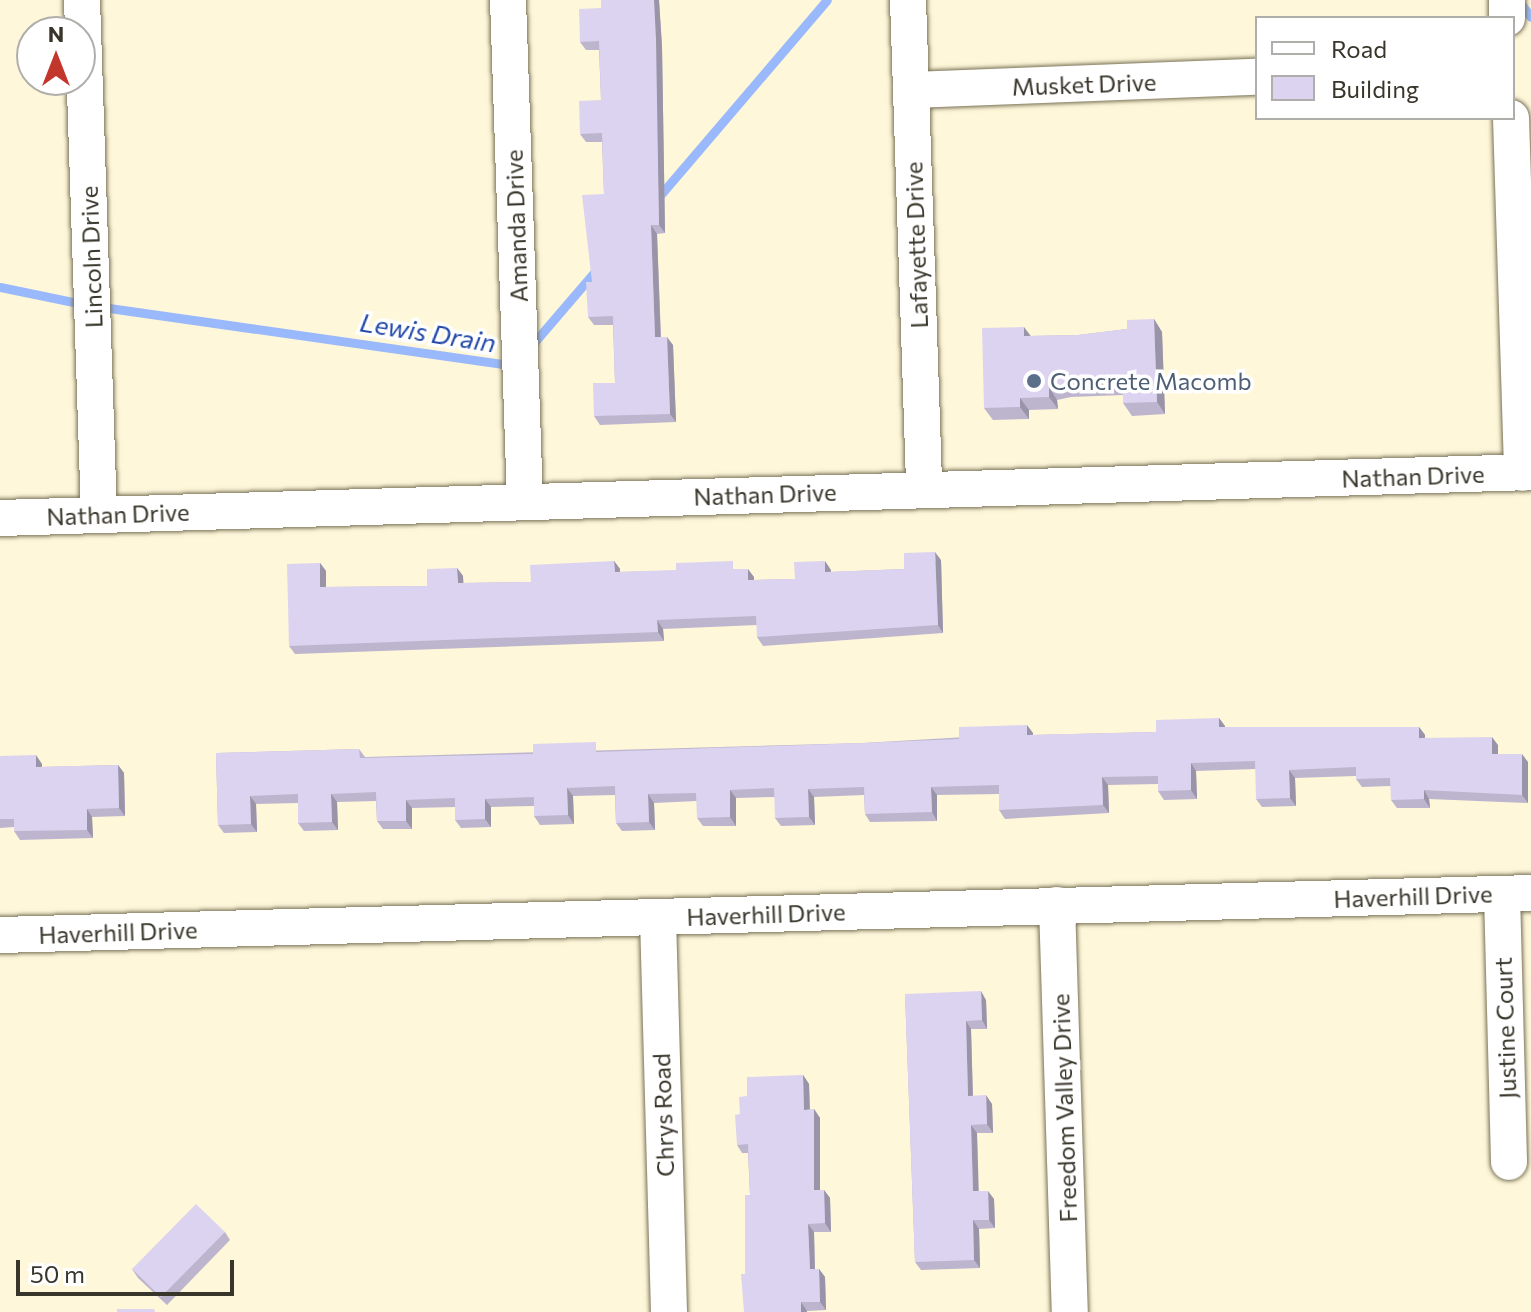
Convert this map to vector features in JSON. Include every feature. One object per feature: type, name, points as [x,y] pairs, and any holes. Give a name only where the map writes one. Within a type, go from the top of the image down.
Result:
[{"type":"street","name":"Lincoln Drive","points":[[82,0],[99,514]]},
{"type":"street","name":"Amanda Drive","points":[[508,0],[525,501]]},
{"type":"street","name":"Lafayette Drive","points":[[908,0],[924,489]]},
{"type":"street","name":"Musket Drive","points":[[911,90],[1255,77]]},
{"type":"street","points":[[1511,120],[1526,473]]},
{"type":"street","name":"Nathan Drive","points":[[0,518],[1526,473]]},
{"type":"street","name":"Haverhill Drive","points":[[0,935],[1516,893]]},
{"type":"street","name":"Justine Court","points":[[1509,1162],[1516,893]]},
{"type":"street","name":"Freedom Valley Drive","points":[[1057,905],[1070,1312]]},
{"type":"street","name":"Chrys Road","points":[[658,918],[669,1312]]},
{"type":"building","points":[[601,0],[654,0],[659,225],[651,225],[655,337],[667,337],[670,414],[594,416],[593,383],[615,383],[613,316],[588,317],[586,282],[592,282],[582,195],[604,194],[602,133],[580,134],[579,101],[601,100],[599,41],[580,42],[579,9],[601,8]]},
{"type":"building","points":[[1154,319],[1157,402],[1123,403],[1123,383],[1063,384],[1049,387],[1049,397],[1020,398],[1020,407],[984,408],[982,328],[1024,327],[1024,336],[1078,335],[1127,329],[1127,320]]},
{"type":"building","points":[[935,552],[938,625],[757,637],[756,616],[657,620],[658,632],[289,646],[287,564],[320,563],[320,587],[427,586],[427,569],[457,568],[458,583],[531,582],[530,565],[614,561],[615,572],[676,570],[676,563],[733,561],[733,569],[748,569],[748,580],[795,579],[794,562],[825,561],[825,572],[904,569],[904,553]]},
{"type":"building","points":[[1219,718],[1219,727],[1419,727],[1419,738],[1492,737],[1492,754],[1522,754],[1522,795],[1424,790],[1424,799],[1391,800],[1390,778],[1356,779],[1356,767],[1289,770],[1290,798],[1256,799],[1255,761],[1191,763],[1191,790],[1158,791],[1158,776],[1102,777],[1103,805],[999,810],[999,785],[931,787],[932,812],[865,814],[864,787],[808,789],[809,817],[775,818],[774,788],[730,790],[730,817],[697,818],[696,793],[648,794],[649,822],[616,823],[615,786],[567,788],[568,815],[534,816],[534,797],[485,799],[485,819],[455,820],[455,798],[406,800],[406,821],[377,821],[376,792],[331,794],[332,822],[298,823],[298,794],[250,796],[251,824],[218,825],[216,753],[359,749],[360,758],[533,754],[533,744],[596,742],[596,752],[863,743],[959,739],[959,727],[1027,725],[1027,735],[1156,732],[1156,720]]},
{"type":"building","points":[[36,755],[36,767],[118,765],[119,808],[87,809],[87,830],[14,831],[14,819],[0,819],[0,756]]},
{"type":"building","points":[[981,991],[982,1020],[966,1021],[968,1096],[986,1095],[987,1124],[971,1125],[973,1191],[988,1191],[989,1220],[973,1220],[974,1260],[915,1262],[905,994]]},
{"type":"building","points":[[803,1075],[804,1110],[814,1109],[814,1190],[824,1190],[825,1223],[808,1224],[810,1269],[819,1269],[820,1302],[801,1302],[801,1312],[744,1312],[741,1274],[745,1274],[745,1195],[750,1195],[748,1144],[737,1145],[735,1115],[740,1114],[739,1097],[747,1096],[747,1077]]},
{"type":"building","points":[[196,1204],[225,1232],[161,1297],[132,1269]]},
{"type":"building","points":[[117,1309],[154,1309],[155,1312],[117,1312]]},
{"type":"waterway","name":"Lewis Drain","points":[[656,200],[827,0]]},
{"type":"waterway","name":"Lewis Drain","points":[[1518,0],[1531,17]]},
{"type":"waterway","name":"Lewis Drain","points":[[531,346],[597,269]]},
{"type":"waterway","name":"Lewis Drain","points":[[0,287],[83,304]]},
{"type":"waterway","name":"Lewis Drain","points":[[102,307],[514,366]]},
{"type":"place","name":"Concrete Macomb","points":[[1034,381]]}]
